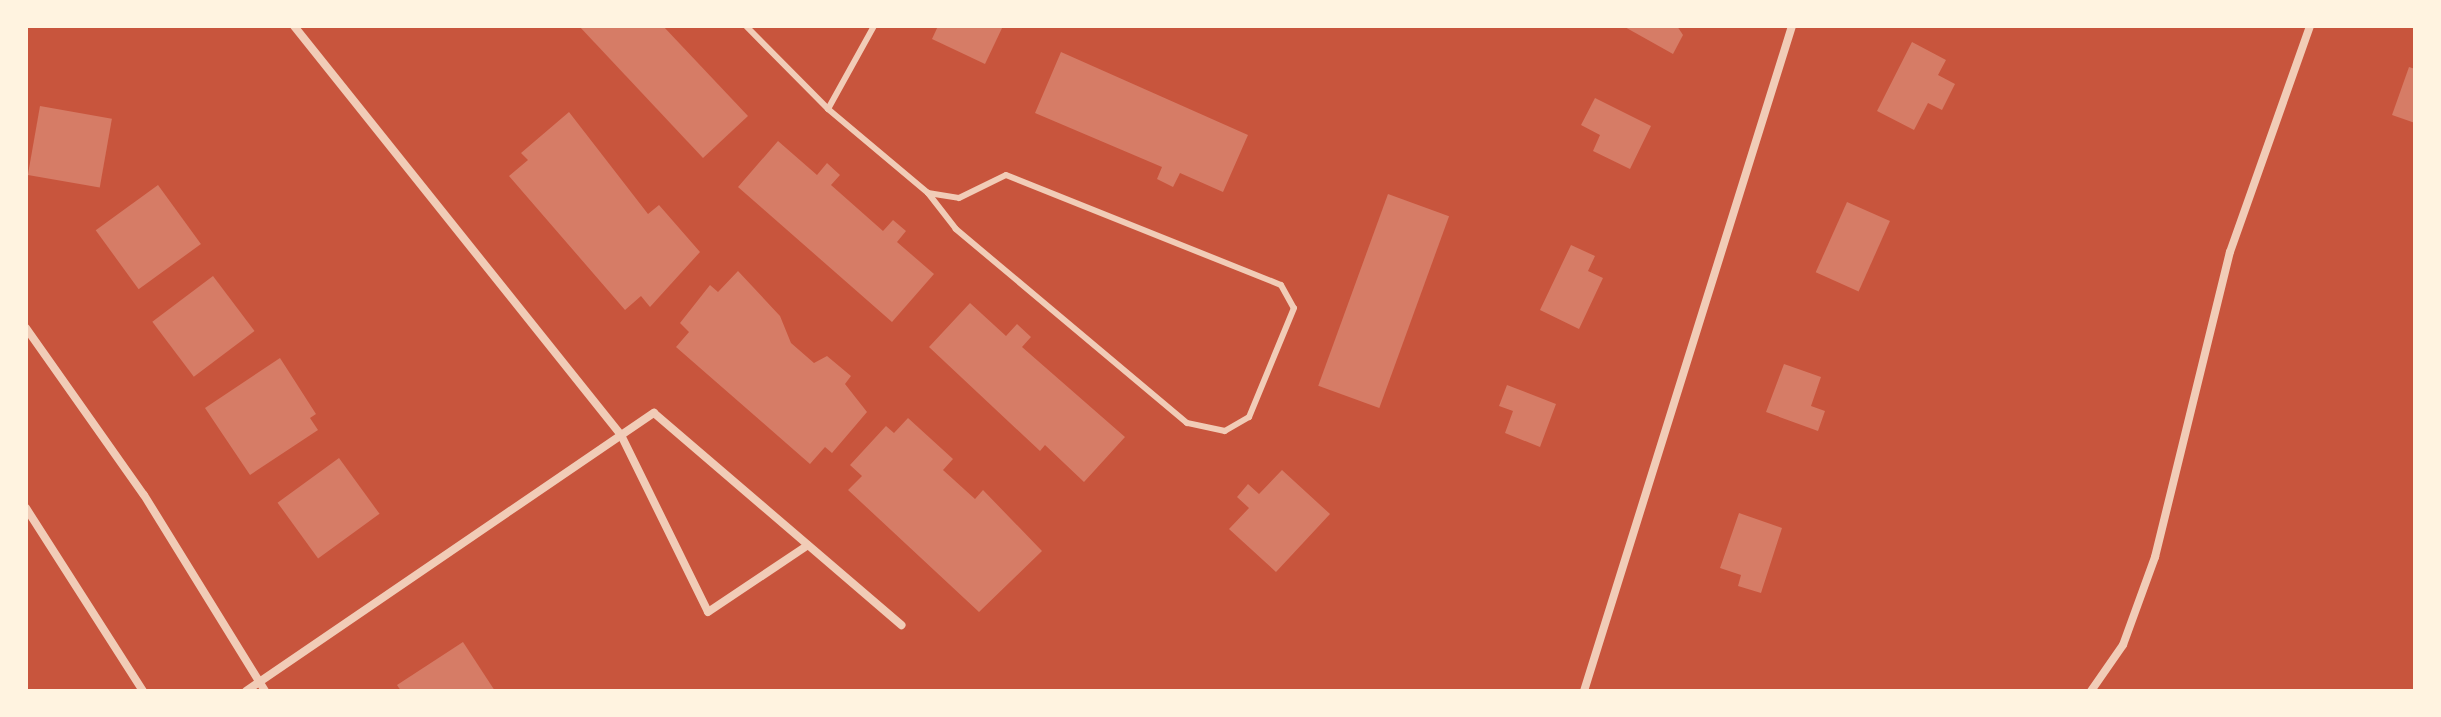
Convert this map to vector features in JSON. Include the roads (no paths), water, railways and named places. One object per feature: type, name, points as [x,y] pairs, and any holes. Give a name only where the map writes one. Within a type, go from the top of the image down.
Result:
[{"type":"street","points":[[294,26],[621,435],[708,612],[808,545]]},
{"type":"street","points":[[1584,691],[1792,26]]},
{"type":"street","points":[[2091,691],[2123,645],[2155,557],[2230,252],[2310,26]]},
{"type":"street","points":[[26,328],[144,495],[262,687]]},
{"type":"street","points":[[246,691],[262,687],[654,413],[901,625]]},
{"type":"street","points":[[26,508],[143,691]]},
{"type":"lane","points":[[746,26],[828,109],[928,193],[956,229],[1187,423],[1225,431],[1249,417],[1294,308],[1281,285],[1006,175],[959,198],[928,193]]},
{"type":"lane","points":[[828,109],[874,26]]}]
